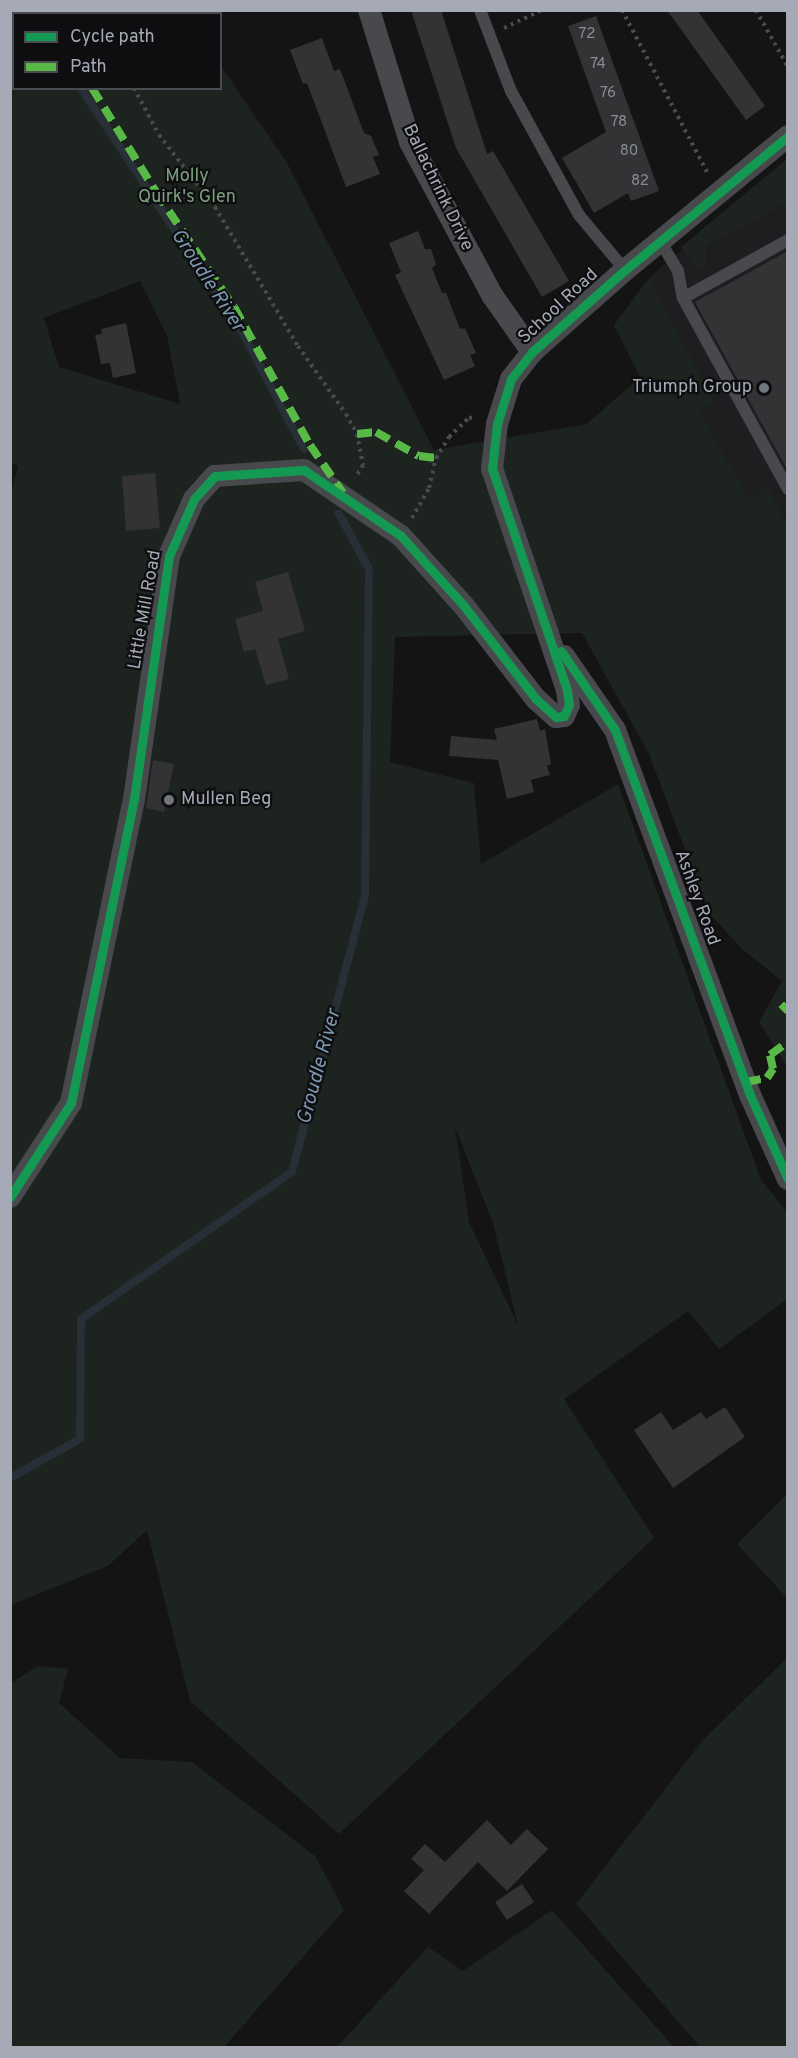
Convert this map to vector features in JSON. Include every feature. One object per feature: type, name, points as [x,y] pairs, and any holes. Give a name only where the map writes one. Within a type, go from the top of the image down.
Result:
[{"type":"street","name":"Ballachrink Drive","points":[[369,10],[410,142],[492,295],[532,352]]},
{"type":"street","name":"School Road","points":[[552,639],[492,469],[497,424],[511,379],[532,352],[625,270],[788,136]]},
{"type":"street","name":"Little Mill Road","points":[[10,1197],[71,1103],[134,799],[169,556],[194,499],[215,476],[304,471],[345,496],[401,536],[464,606],[536,699],[556,717],[564,716],[569,705],[552,639]]},
{"type":"street","name":"Ashley Road","points":[[552,639],[615,730],[750,1095],[788,1179]]},
{"type":"lane","points":[[480,10],[511,91],[579,215],[625,270]]},
{"type":"lane","points":[[683,298],[788,240]]},
{"type":"lane","points":[[660,241],[678,271],[683,298],[788,489]]},
{"type":"path","points":[[489,35],[542,10]]},
{"type":"path","points":[[622,10],[710,176]]},
{"type":"path","points":[[756,10],[788,67]]},
{"type":"path","points":[[135,90],[159,135],[215,207],[298,346],[357,434],[363,465],[345,496]]},
{"type":"path","points":[[401,536],[429,488],[436,458],[449,437],[469,418]]},
{"type":"shaded area","points":[[787,159],[787,523],[768,486],[749,498],[701,412],[715,402],[649,278]]},
{"type":"green space","name":"Molly Quirk's Glen","points":[[11,11],[183,11],[12,12],[12,90],[222,90],[222,67],[287,163],[434,450],[587,424],[640,377],[614,325],[649,278],[715,402],[701,412],[749,498],[768,486],[787,523],[787,1066],[759,1022],[782,981],[742,949],[709,913],[649,754],[582,633],[395,637],[390,762],[474,783],[481,864],[618,784],[761,1180],[787,1212],[787,1299],[719,1349],[688,1311],[564,1399],[654,1538],[339,1834],[190,1701],[147,1530],[108,1566],[11,1605],[10,497],[18,466],[10,462]],"holes":[[[140,281],[167,336],[180,404],[59,367],[44,318]],[[455,1127],[493,1223],[518,1325],[469,1222]]]},
{"type":"green space","points":[[787,159],[787,203],[707,245],[706,265],[702,270],[693,266],[681,247]]},
{"type":"green space","points":[[787,1494],[787,1598],[737,1544]]},
{"type":"green space","points":[[787,1658],[787,2047],[700,2047],[576,1904],[703,1740]]},
{"type":"green space","points":[[38,1666],[68,1669],[59,1703],[120,1758],[192,1762],[315,1856],[344,1910],[224,2047],[11,2047],[11,1683]]},
{"type":"green space","points":[[552,1910],[674,2047],[337,2047],[428,1947],[463,1971]]},
{"type":"building","points":[[411,10],[441,10],[487,154],[493,151],[569,281],[542,297],[456,148]]},
{"type":"building","points":[[667,10],[697,10],[765,106],[746,120]]},
{"type":"building","points":[[596,16],[659,191],[631,201],[628,193],[594,213],[562,158],[606,132],[568,26]]},
{"type":"building","points":[[322,38],[334,71],[340,69],[364,133],[371,136],[379,155],[373,157],[380,174],[346,187],[307,83],[303,84],[290,50]]},
{"type":"building","points":[[418,231],[425,249],[431,249],[436,265],[432,268],[442,293],[446,293],[460,329],[465,328],[476,353],[470,355],[475,366],[444,380],[395,275],[401,272],[389,243]]},
{"type":"building","name":"Triumph Group","points":[[788,251],[788,471],[695,302]]},
{"type":"building","points":[[126,323],[136,373],[113,378],[110,363],[101,364],[95,335],[102,334],[101,329]]},
{"type":"building","points":[[155,473],[160,528],[126,531],[122,476]]},
{"type":"building","points":[[288,572],[305,631],[278,639],[289,679],[266,685],[255,649],[244,652],[235,619],[263,611],[255,582]]},
{"type":"building","points":[[537,719],[540,731],[545,729],[551,764],[547,766],[550,775],[531,780],[534,792],[507,799],[498,760],[449,756],[451,736],[497,740],[494,729]]},
{"type":"building","points":[[153,760],[174,764],[164,812],[146,808]]},
{"type":"building","points":[[725,1407],[745,1437],[673,1488],[634,1430],[661,1412],[673,1430],[701,1412],[706,1419]]},
{"type":"building","points":[[487,1820],[511,1845],[527,1829],[548,1849],[507,1891],[478,1862],[429,1914],[404,1891],[424,1870],[411,1859],[425,1844],[445,1862]]},
{"type":"building","points":[[522,1884],[534,1902],[507,1920],[495,1902]]},
{"type":"waterway","name":"Groudle River","points":[[82,90],[243,334],[304,449]]},
{"type":"waterway","name":"Groudle River","points":[[10,1478],[80,1439],[81,1319],[292,1172],[365,895],[369,569],[339,514]]},
{"type":"marked path","points":[[93,90],[156,192],[234,307],[310,445],[343,493]]},
{"type":"marked path","points":[[357,434],[376,432],[419,456],[436,458]]},
{"type":"marked path","points":[[781,1004],[788,1011]]},
{"type":"marked path","points":[[746,1082],[767,1078],[773,1069],[770,1055],[788,1042]]},
{"type":"cycle path","points":[[10,1197],[71,1103],[134,799],[169,556],[194,499],[215,476],[304,470],[401,536],[464,606],[536,699],[556,717],[564,716],[569,705],[567,690],[492,469],[497,424],[511,379],[532,352],[625,270],[788,136]]},
{"type":"cycle path","points":[[561,651],[615,730],[750,1095],[788,1179]]},
{"type":"place","name":"Triumph Group","points":[[764,388]]},
{"type":"place","name":"Mullen Beg","points":[[169,800]]}]
